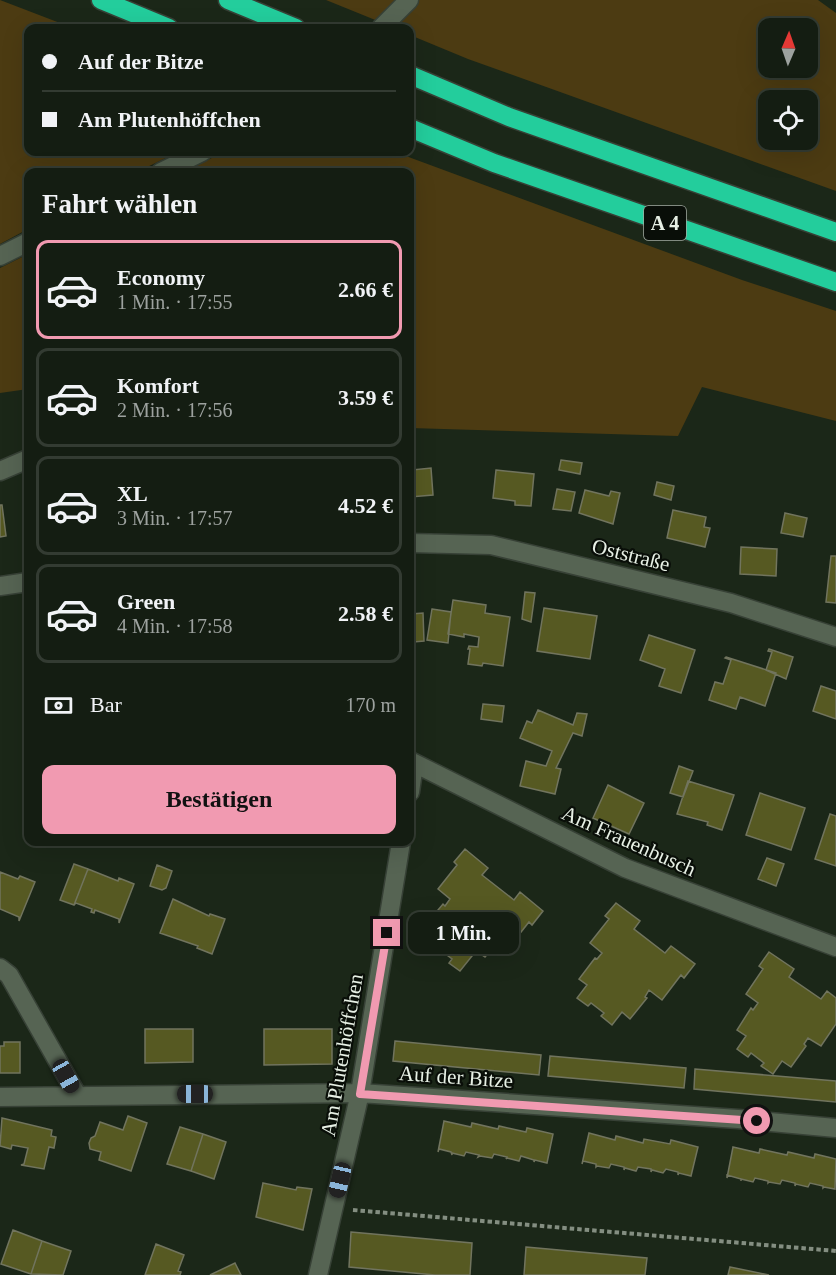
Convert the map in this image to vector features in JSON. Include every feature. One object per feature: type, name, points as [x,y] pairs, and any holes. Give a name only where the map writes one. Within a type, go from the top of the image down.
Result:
[{"type":"highway","points":[[101,0],[159,24]]},
{"type":"highway","points":[[228,0],[286,24]]},
{"type":"highway","name":"A 4","points":[[414,77],[509,117],[836,232]]},
{"type":"highway","name":"A 4","points":[[414,130],[495,163],[836,282]]},
{"type":"street","points":[[385,24],[409,0]]},
{"type":"street","points":[[170,168],[194,156]]},
{"type":"street","points":[[0,256],[24,244]]},
{"type":"street","points":[[0,471],[24,461]]},
{"type":"street","name":"Oststraße","points":[[414,543],[491,545],[731,603],[836,637]]},
{"type":"street","points":[[0,586],[24,583]]},
{"type":"street","name":"Am Frauenbusch","points":[[414,764],[625,868],[836,947]]},
{"type":"street","name":"Am Plutenhöffchen","points":[[318,1275],[360,1094],[400,846]]},
{"type":"street","points":[[0,968],[9,975],[77,1095]]},
{"type":"street","name":"Auf der Bitze","points":[[0,1097],[360,1094],[738,1119],[836,1128]]},
{"type":"path","points":[[335,1202],[344,1209],[836,1251]]},
{"type":"shaded area","points":[[0,0],[63,24],[24,24],[24,156],[170,156],[145,168],[24,168],[24,231],[0,244]]},
{"type":"shaded area","points":[[326,0],[818,0],[836,13],[836,191],[468,59],[414,37],[414,24],[385,24]]},
{"type":"shaded area","points":[[216,156],[406,156],[742,280],[836,311],[836,421],[702,387],[678,436],[414,428],[414,168],[191,168]]},
{"type":"shaded area","points":[[24,256],[24,390],[0,393],[0,268]]},
{"type":"building","points":[[561,460],[582,463],[580,474],[559,470]]},
{"type":"building","points":[[431,468],[433,495],[414,497],[414,470]]},
{"type":"building","points":[[496,470],[534,474],[531,506],[515,505],[515,501],[493,498]]},
{"type":"building","points":[[657,482],[674,486],[671,500],[654,495]]},
{"type":"building","points":[[557,489],[575,492],[571,511],[553,509]]},
{"type":"building","points":[[585,490],[609,496],[611,491],[620,493],[613,524],[579,513]]},
{"type":"building","points":[[0,505],[2,505],[6,536],[0,537]]},
{"type":"building","points":[[673,510],[706,517],[704,527],[710,528],[705,547],[667,538]]},
{"type":"building","points":[[785,513],[807,518],[803,537],[781,533]]},
{"type":"building","points":[[741,547],[777,549],[776,576],[740,574]]},
{"type":"building","points":[[831,556],[836,556],[836,603],[826,602]]},
{"type":"building","points":[[525,592],[535,593],[531,622],[522,619]]},
{"type":"building","points":[[453,600],[486,605],[485,613],[510,617],[503,666],[483,663],[482,666],[468,664],[469,646],[478,647],[479,637],[448,634]]},
{"type":"building","points":[[544,608],[597,616],[590,659],[537,651]]},
{"type":"building","points":[[432,609],[451,612],[448,643],[427,640]]},
{"type":"building","points":[[423,613],[424,641],[414,642],[414,614]]},
{"type":"building","points":[[649,635],[695,650],[681,693],[659,686],[665,669],[640,660]]},
{"type":"building","points":[[769,649],[793,657],[786,679],[766,670],[772,652],[768,651]]},
{"type":"building","points":[[726,657],[776,673],[765,706],[740,697],[736,709],[709,700],[715,682],[723,684],[731,660]]},
{"type":"building","points":[[821,686],[836,691],[836,719],[813,711]]},
{"type":"building","points":[[483,704],[504,706],[502,722],[481,719]]},
{"type":"building","points":[[538,710],[573,725],[577,713],[587,714],[582,736],[573,733],[556,768],[561,769],[555,794],[520,786],[526,761],[546,766],[552,751],[520,738],[527,721],[532,723]]},
{"type":"building","points":[[679,766],[693,771],[683,797],[670,793]]},
{"type":"building","points":[[688,781],[734,795],[722,830],[707,825],[708,822],[677,814]]},
{"type":"building","points":[[608,785],[644,803],[629,834],[593,818]]},
{"type":"building","points":[[760,793],[805,808],[791,850],[746,835]]},
{"type":"building","points":[[830,814],[836,816],[836,866],[815,859]]},
{"type":"building","points":[[465,849],[488,868],[482,875],[514,900],[520,892],[543,911],[532,925],[529,922],[510,946],[498,937],[493,943],[495,945],[485,957],[476,951],[460,971],[449,963],[452,959],[439,949],[436,952],[425,944],[442,923],[433,916],[450,899],[438,889],[457,865],[454,862]]},
{"type":"building","points":[[767,858],[784,864],[776,886],[758,879]]},
{"type":"building","points":[[74,864],[88,869],[74,905],[60,900]]},
{"type":"building","points":[[157,865],[172,871],[166,888],[162,890],[150,886]]},
{"type":"building","points":[[88,869],[118,881],[119,878],[134,884],[119,923],[119,919],[95,910],[94,913],[91,912],[92,909],[76,903],[74,905]]},
{"type":"building","points":[[0,872],[35,882],[19,921],[19,917],[0,909]]},
{"type":"building","points":[[173,899],[209,916],[210,914],[225,919],[212,954],[197,948],[198,946],[160,933]]},
{"type":"building","points":[[616,903],[640,921],[634,929],[665,953],[671,946],[695,964],[684,978],[681,975],[662,1000],[649,990],[645,997],[647,998],[630,1019],[622,1012],[612,1025],[601,1016],[604,1013],[591,1003],[588,1006],[577,998],[587,985],[579,979],[595,958],[597,959],[602,953],[590,943],[609,919],[605,916]]},
{"type":"building","points":[[769,952],[794,969],[789,977],[821,999],[827,991],[836,998],[836,1024],[821,1046],[808,1038],[804,1044],[806,1046],[791,1067],[782,1061],[773,1074],[761,1066],[764,1063],[751,1053],[748,1057],[737,1049],[746,1036],[737,1030],[751,1008],[753,1010],[758,1003],[746,994],[763,969],[759,966]]},
{"type":"building","points":[[145,1029],[193,1029],[193,1062],[145,1063]]},
{"type":"building","points":[[264,1029],[332,1029],[332,1064],[264,1065]]},
{"type":"building","points":[[395,1041],[541,1055],[539,1075],[393,1061]]},
{"type":"building","points":[[4,1042],[20,1042],[20,1073],[0,1073],[0,1046],[4,1046]]},
{"type":"building","points":[[550,1056],[686,1068],[684,1088],[548,1076]]},
{"type":"building","points":[[695,1069],[836,1081],[836,1102],[694,1089]]},
{"type":"building","points":[[128,1116],[147,1123],[131,1171],[99,1160],[101,1152],[90,1149],[89,1143],[95,1136],[100,1122],[123,1130]]},
{"type":"building","points":[[2,1118],[52,1130],[51,1136],[56,1137],[54,1148],[49,1147],[44,1169],[21,1165],[24,1164],[28,1148],[12,1145],[11,1149],[0,1146]]},
{"type":"building","points":[[444,1121],[471,1127],[472,1123],[498,1129],[499,1126],[526,1132],[527,1128],[553,1134],[547,1163],[535,1160],[534,1162],[534,1160],[521,1156],[519,1161],[494,1154],[492,1158],[478,1157],[479,1155],[466,1152],[464,1156],[452,1153],[452,1155],[451,1152],[439,1149],[438,1152]]},
{"type":"building","points":[[180,1127],[203,1134],[191,1171],[167,1164]]},
{"type":"building","points":[[589,1133],[615,1140],[616,1136],[643,1143],[644,1139],[670,1144],[671,1140],[698,1147],[691,1176],[679,1173],[678,1175],[678,1172],[666,1169],[663,1173],[652,1170],[651,1172],[651,1169],[638,1167],[636,1171],[625,1168],[624,1170],[624,1167],[611,1164],[609,1168],[596,1167],[596,1164],[583,1161],[582,1164]]},
{"type":"building","points":[[203,1134],[226,1142],[214,1179],[191,1171]]},
{"type":"building","points":[[733,1147],[759,1153],[760,1149],[787,1155],[788,1152],[814,1158],[815,1154],[836,1159],[835,1189],[823,1188],[823,1186],[810,1183],[808,1187],[796,1184],[795,1186],[795,1183],[782,1180],[780,1184],[768,1183],[768,1181],[755,1178],[753,1182],[728,1175]]},
{"type":"building","points":[[263,1183],[296,1190],[297,1187],[312,1189],[303,1230],[256,1217]]},
{"type":"building","points":[[13,1230],[42,1241],[31,1274],[1,1264]]},
{"type":"building","points":[[351,1232],[472,1243],[470,1275],[435,1275],[349,1267]]},
{"type":"building","points":[[42,1241],[71,1251],[63,1275],[31,1274]]},
{"type":"building","points":[[156,1244],[184,1255],[178,1271],[181,1272],[180,1275],[145,1275]]},
{"type":"building","points":[[526,1247],[647,1258],[645,1275],[524,1275]]},
{"type":"building","points":[[235,1263],[241,1275],[210,1275]]},
{"type":"building","points":[[730,1267],[769,1275],[728,1275]]},
{"type":"route","points":[[387,933],[360,1094],[757,1121]]}]
